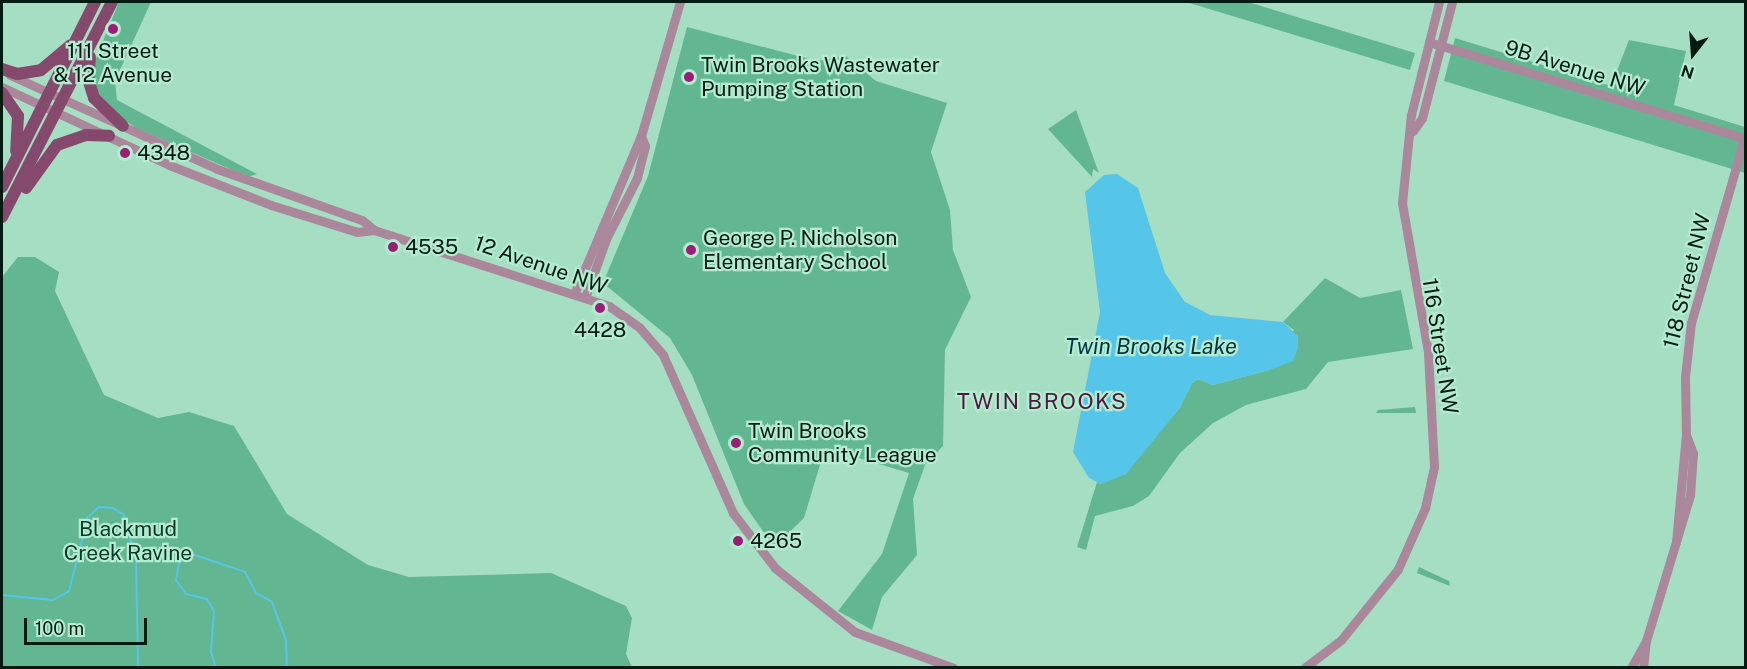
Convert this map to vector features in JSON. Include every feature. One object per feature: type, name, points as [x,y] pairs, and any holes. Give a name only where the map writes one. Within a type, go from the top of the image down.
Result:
[{"type":"main road","points":[[2,187],[45,107],[95,2]]},
{"type":"main road","points":[[2,217],[65,100],[112,2]]},
{"type":"main road","points":[[2,70],[17,74],[41,70],[80,34]]},
{"type":"main road","points":[[95,39],[89,85],[98,104],[123,126]]},
{"type":"main road","points":[[2,93],[20,125],[12,168]]},
{"type":"main road","points":[[2,223],[57,145],[86,135],[109,136]]},
{"type":"street","points":[[575,292],[641,136],[680,2]]},
{"type":"street","name":"116 Street NW","points":[[1304,668],[1341,640],[1391,580],[1417,530],[1434,467],[1428,352],[1402,219],[1413,131],[1411,115],[1439,2]]},
{"type":"street","name":"116 Street NW","points":[[1413,131],[1422,118],[1452,2]]},
{"type":"street","name":"9B Avenue NW","points":[[1429,42],[1745,139]]},
{"type":"street","name":"12 Avenue NW","points":[[2,70],[241,179],[362,220],[374,230],[586,295],[631,320],[663,355],[733,513],[796,590],[873,641],[954,668]]},
{"type":"street","name":"12 Avenue NW","points":[[2,87],[109,136],[271,205],[357,232],[374,230]]},
{"type":"street","points":[[586,295],[606,239],[637,178],[645,146],[641,136]]},
{"type":"street","name":"118 Street NW","points":[[1643,668],[1646,641],[1676,542],[1692,479],[1693,453],[1686,435],[1684,377],[1691,324],[1745,139]]},
{"type":"street","name":"118 Street NW","points":[[1631,668],[1646,641]]},
{"type":"green space","points":[[119,2],[151,2],[115,81],[117,100],[257,174],[248,177],[136,128],[102,104],[93,87],[92,68]]},
{"type":"green space","points":[[1186,2],[1248,2],[1415,53],[1410,70]]},
{"type":"green space","points":[[687,27],[817,61],[846,56],[876,81],[947,103],[931,152],[950,210],[953,250],[971,297],[945,350],[943,446],[925,465],[913,499],[917,555],[882,597],[872,630],[838,611],[882,554],[909,473],[825,448],[804,518],[774,547],[744,504],[692,375],[670,338],[603,283],[648,176]]},
{"type":"green space","points":[[1455,38],[1611,86],[1629,40],[1686,51],[1674,105],[1745,127],[1745,173],[1444,81]]},
{"type":"green space","points":[[1076,110],[1099,173],[1093,169],[1092,177],[1048,129]]},
{"type":"green space","name":"Blackmud Creek Ravine","points":[[18,257],[35,257],[59,272],[55,291],[104,395],[158,418],[189,412],[234,426],[287,514],[368,565],[409,577],[551,573],[626,606],[632,618],[626,654],[632,667],[2,667],[2,277]]},
{"type":"green space","points":[[1325,278],[1360,298],[1401,290],[1413,349],[1328,362],[1306,389],[1246,405],[1213,423],[1180,453],[1149,496],[1133,506],[1095,516],[1086,550],[1077,547],[1097,482],[1101,484],[1142,450],[1179,409],[1192,383],[1198,379],[1213,385],[1269,370],[1294,330],[1283,322]]},
{"type":"green space","points":[[1415,407],[1416,413],[1376,413],[1378,410]]},
{"type":"green space","points":[[1419,567],[1449,581],[1450,586],[1417,573]]},
{"type":"water","name":"Twin Brooks Lake","points":[[1117,174],[1138,188],[1165,273],[1185,302],[1210,315],[1283,322],[1298,336],[1298,348],[1293,361],[1269,370],[1213,385],[1198,379],[1192,383],[1179,409],[1126,474],[1101,484],[1089,478],[1073,452],[1100,312],[1085,192],[1104,175]]},
{"type":"waterway","points":[[2,595],[53,600],[69,591],[88,517],[99,507],[113,508],[124,515],[136,560],[138,668]]},
{"type":"waterway","points":[[216,668],[211,653],[214,611],[207,599],[186,594],[176,580],[179,563],[189,553],[245,572],[256,593],[272,602],[286,640],[287,668]]},
{"type":"place","name":"111 Street & 12 Avenue","points":[[113,29]]},
{"type":"place","name":"Twin Brooks Wastewater Pumping Station","points":[[689,77]]},
{"type":"place","name":"4348","points":[[125,153]]},
{"type":"place","name":"4535","points":[[393,247]]},
{"type":"place","name":"George P. Nicholson Elementary School","points":[[691,250]]},
{"type":"place","name":"4428","points":[[600,308]]},
{"type":"place","name":"Twin Brooks Community League","points":[[736,443]]},
{"type":"place","name":"4265","points":[[738,541]]},
{"type":"district","name":"TWIN BROOKS","points":[[1042,402]]}]
